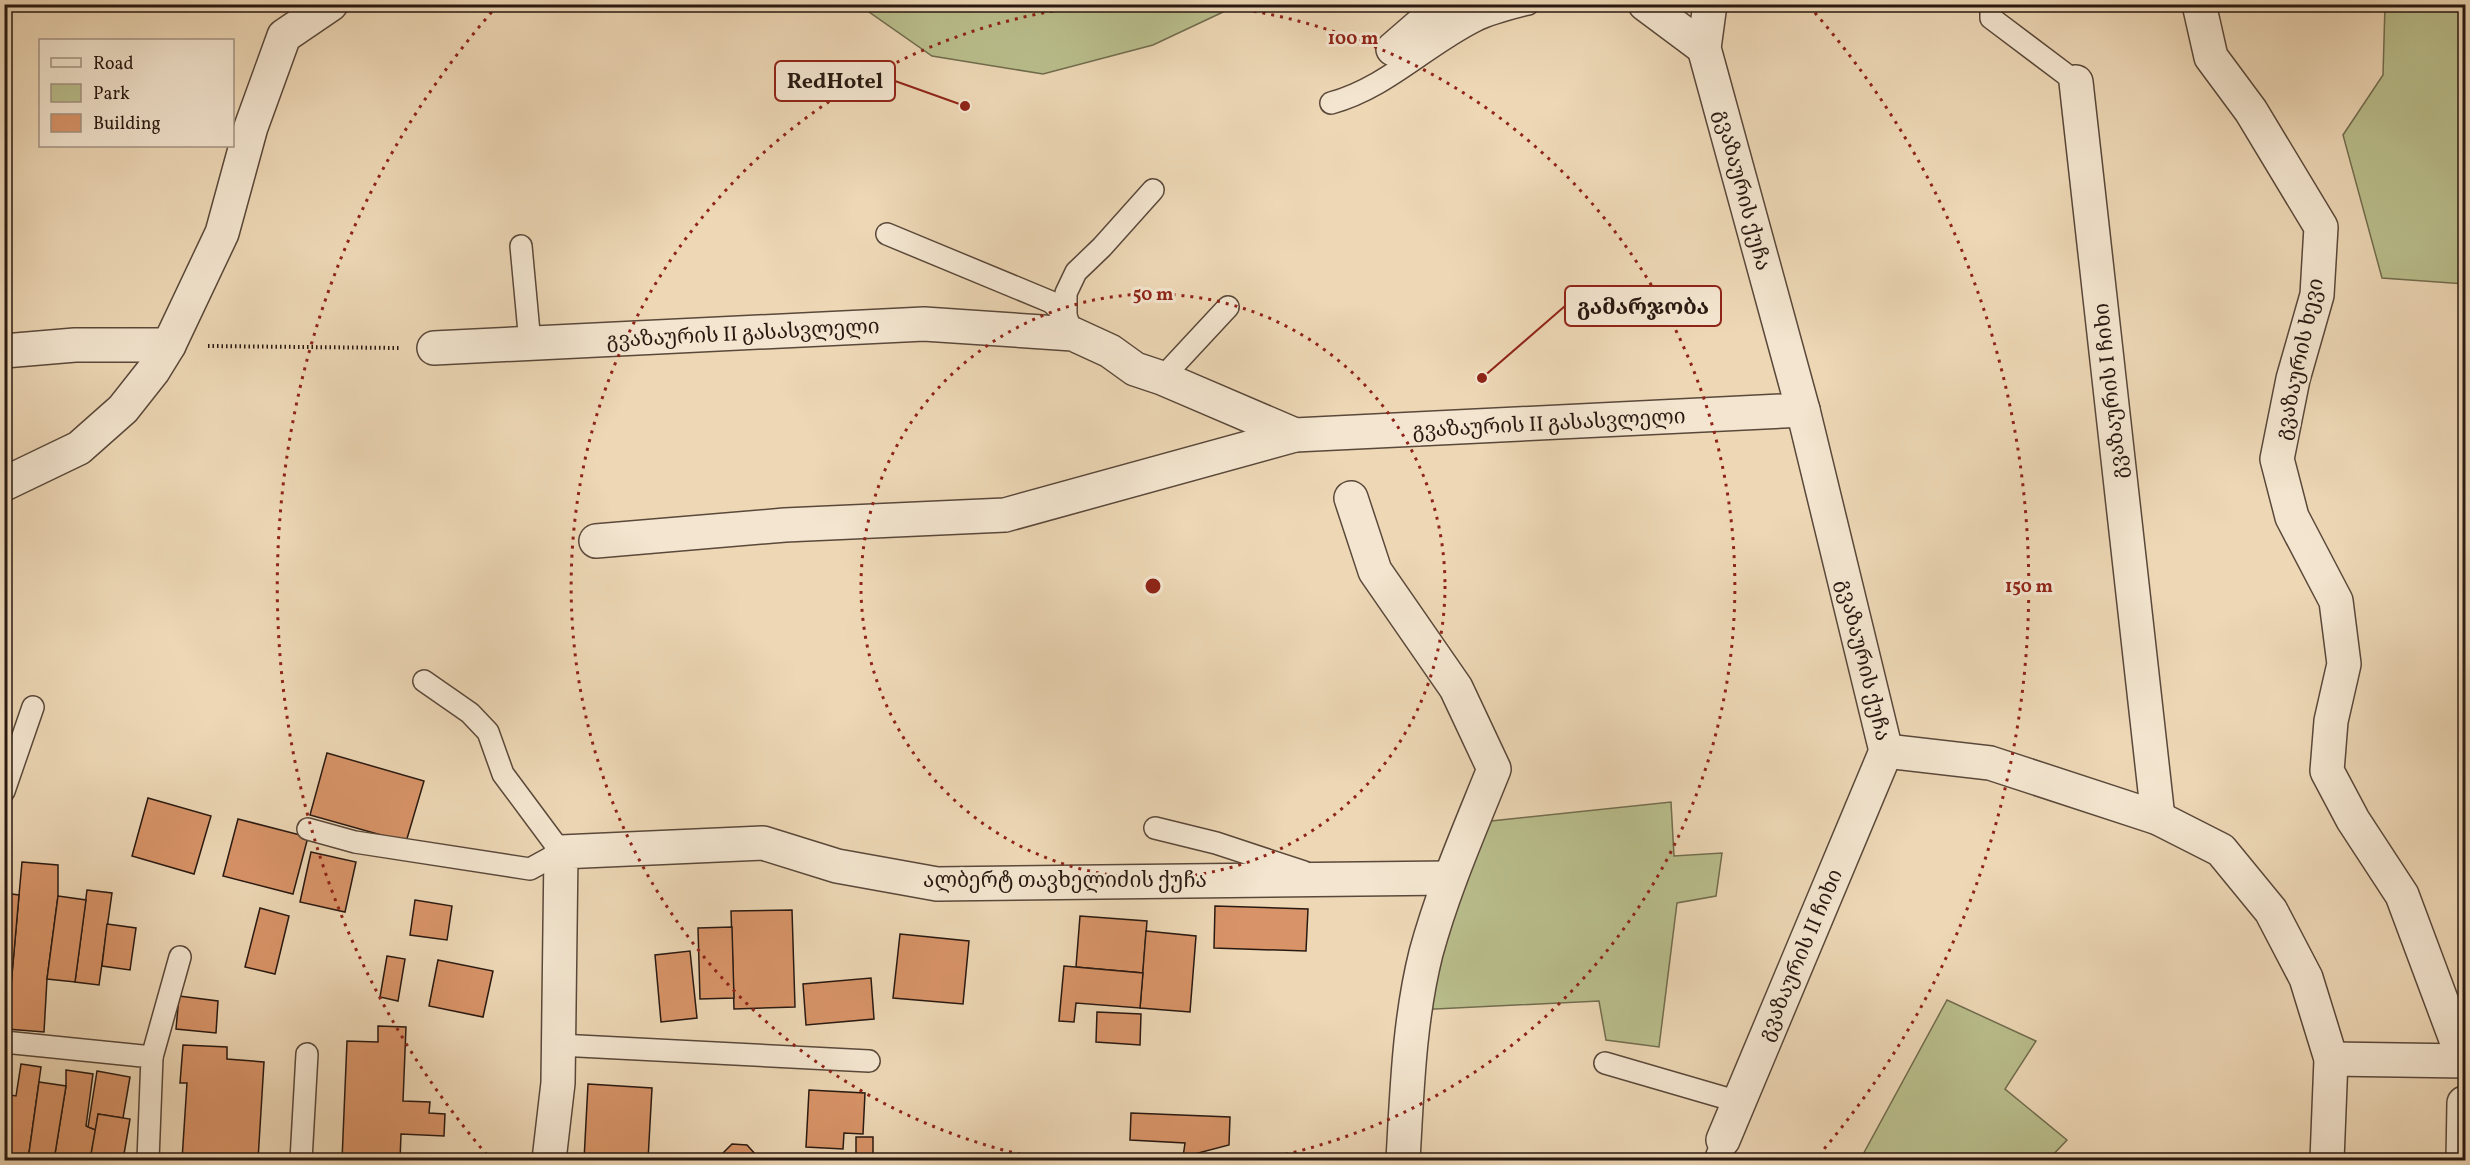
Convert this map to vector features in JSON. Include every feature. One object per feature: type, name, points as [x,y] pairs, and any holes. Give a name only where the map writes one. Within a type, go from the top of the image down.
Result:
[{"type":"street","points":[[4,484],[80,447],[123,409],[153,371],[169,345],[222,233],[251,127],[284,36],[331,4]]},
{"type":"street","points":[[1393,49],[1423,23],[1458,4]]},
{"type":"street","points":[[1644,4],[1704,48]]},
{"type":"street","name":"გვაზაურის ქუჩა","points":[[1710,4],[1704,48],[1803,410],[1886,751],[1990,763],[2158,818],[2221,850],[2271,911],[2306,978],[2331,1059],[2327,1161]]},
{"type":"street","name":"გვაზაურის ხევი","points":[[2199,4],[2211,57],[2251,111],[2321,227],[2317,295],[2293,379],[2277,459],[2292,517],[2336,601],[2344,664],[2331,721],[2327,771],[2353,820],[2402,895],[2465,1061]]},
{"type":"street","name":"გვაზაურის I ჩიხი","points":[[2076,82],[2158,818]]},
{"type":"street","name":"გვაზაურის II გასასვლელი","points":[[434,348],[924,324],[1070,325],[1135,369],[1162,378],[1295,435]]},
{"type":"street","points":[[4,351],[75,345],[169,345]]},
{"type":"street","name":"გვაზაურის II გასასვლელი","points":[[596,541],[784,525],[1005,515],[1295,435],[1803,410]]},
{"type":"street","points":[[1351,498],[1375,571],[1456,688],[1494,769],[1450,878],[1426,953],[1409,1044],[1403,1161]]},
{"type":"street","name":"გვაზაურის II ჩიხი","points":[[1719,1150],[1886,751]]},
{"type":"street","name":"ალბერტ თავხელიძის ქუჩა","points":[[561,852],[762,843],[837,866],[937,884],[1450,878]]},
{"type":"street","points":[[549,1161],[558,1083],[561,852]]},
{"type":"street","points":[[2331,1059],[2465,1061]]},
{"type":"street","points":[[2463,1161],[2464,1103]]},
{"type":"lane","points":[[1331,103],[1356,96],[1402,69],[1476,20],[1528,4]]},
{"type":"lane","name":"გვაზაურის I ჩიხი","points":[[1991,4],[1991,18],[2076,82]]},
{"type":"lane","points":[[1070,325],[1066,292],[1076,272],[1102,247],[1153,190]]},
{"type":"lane","points":[[887,234],[1051,302],[1070,325]]},
{"type":"lane","points":[[521,246],[530,343]]},
{"type":"lane","points":[[1162,378],[1228,307]]},
{"type":"lane","points":[[308,830],[366,844],[530,869],[561,852],[503,774],[489,732],[471,713],[424,681]]},
{"type":"lane","points":[[4,792],[33,707]]},
{"type":"lane","points":[[1155,828],[1216,843],[1324,879]]},
{"type":"lane","points":[[148,1161],[152,1057],[180,957]]},
{"type":"lane","points":[[4,1042],[152,1057]]},
{"type":"lane","points":[[559,1045],[869,1061]]},
{"type":"lane","points":[[301,1161],[307,1054]]},
{"type":"lane","points":[[1605,1063],[1739,1102]]},
{"type":"path","points":[[169,345],[434,348]]},
{"type":"green space","points":[[862,4],[1238,5],[1153,45],[1043,74],[932,56],[862,7]]},
{"type":"green space","points":[[2385,5],[2465,5],[2465,284],[2382,278],[2343,135],[2383,75]]},
{"type":"green space","points":[[1671,802],[1674,856],[1722,853],[1716,896],[1677,903],[1659,1047],[1606,1040],[1599,1001],[1415,1010],[1482,822]]},
{"type":"green space","points":[[1947,1000],[2036,1041],[2005,1089],[2067,1140],[2048,1160],[1860,1160]]},
{"type":"building","points":[[327,753],[424,781],[406,842],[310,815]]},
{"type":"building","points":[[148,798],[211,816],[194,874],[132,856]]},
{"type":"building","points":[[238,819],[308,837],[293,894],[223,876]]},
{"type":"building","points":[[311,852],[356,862],[345,912],[300,902]]},
{"type":"building","points":[[22,862],[58,865],[58,896],[47,979],[44,1032],[7,1029]]},
{"type":"building","points":[[87,890],[112,893],[99,985],[75,982]]},
{"type":"building","points":[[4,893],[19,895],[10,998],[4,997]]},
{"type":"building","points":[[58,896],[86,900],[75,982],[47,979]]},
{"type":"building","points":[[415,900],[452,906],[447,940],[410,935]]},
{"type":"building","points":[[1215,906],[1308,909],[1306,951],[1214,948]]},
{"type":"building","points":[[260,908],[289,916],[275,974],[245,967]]},
{"type":"building","points":[[792,910],[795,1007],[734,1009],[731,911]]},
{"type":"building","points":[[1080,916],[1147,921],[1143,973],[1076,967]]},
{"type":"building","points":[[107,924],[136,928],[130,970],[102,966]]},
{"type":"building","points":[[732,927],[734,998],[700,999],[698,928]]},
{"type":"building","points":[[1146,931],[1196,936],[1190,1012],[1140,1008]]},
{"type":"building","points":[[900,934],[969,941],[963,1004],[893,998]]},
{"type":"building","points":[[690,951],[697,1018],[661,1022],[655,955]]},
{"type":"building","points":[[387,956],[405,959],[398,1001],[380,997]]},
{"type":"building","points":[[438,960],[493,971],[483,1017],[429,1006]]},
{"type":"building","points":[[1064,966],[1143,973],[1140,1008],[1076,1003],[1074,1022],[1059,1021]]},
{"type":"building","points":[[871,978],[874,1019],[806,1025],[803,984]]},
{"type":"building","points":[[179,996],[218,1001],[216,1033],[176,1029]]},
{"type":"building","points":[[1097,1012],[1141,1014],[1140,1045],[1096,1042]]},
{"type":"building","points":[[378,1026],[406,1027],[403,1101],[430,1102],[429,1113],[445,1114],[444,1136],[401,1134],[400,1160],[342,1160],[347,1041],[378,1042]]},
{"type":"building","points":[[183,1045],[227,1047],[227,1059],[264,1062],[258,1160],[182,1160],[187,1083],[180,1083]]},
{"type":"building","points":[[21,1064],[41,1067],[28,1160],[4,1160],[4,1094],[16,1096]]},
{"type":"building","points":[[66,1070],[93,1074],[86,1126],[96,1130],[90,1160],[54,1160],[66,1086]]},
{"type":"building","points":[[97,1071],[130,1077],[123,1118],[98,1114],[96,1130],[88,1127]]},
{"type":"building","points":[[39,1082],[66,1086],[54,1160],[28,1160]]},
{"type":"building","points":[[588,1084],[652,1088],[648,1160],[584,1160]]},
{"type":"building","points":[[809,1090],[865,1093],[863,1134],[844,1133],[843,1149],[806,1147]]},
{"type":"building","points":[[1131,1113],[1230,1117],[1229,1145],[1183,1157],[1185,1143],[1130,1140]]},
{"type":"building","points":[[98,1114],[130,1119],[123,1160],[90,1160]]},
{"type":"building","points":[[856,1137],[873,1137],[873,1156],[856,1156]]},
{"type":"building","points":[[732,1144],[747,1145],[757,1156],[757,1160],[721,1160],[721,1155]]},
{"type":"place","name":"RedHotel","points":[[965,106]]},
{"type":"place","name":"გამარჯობა","points":[[1482,378]]}]
